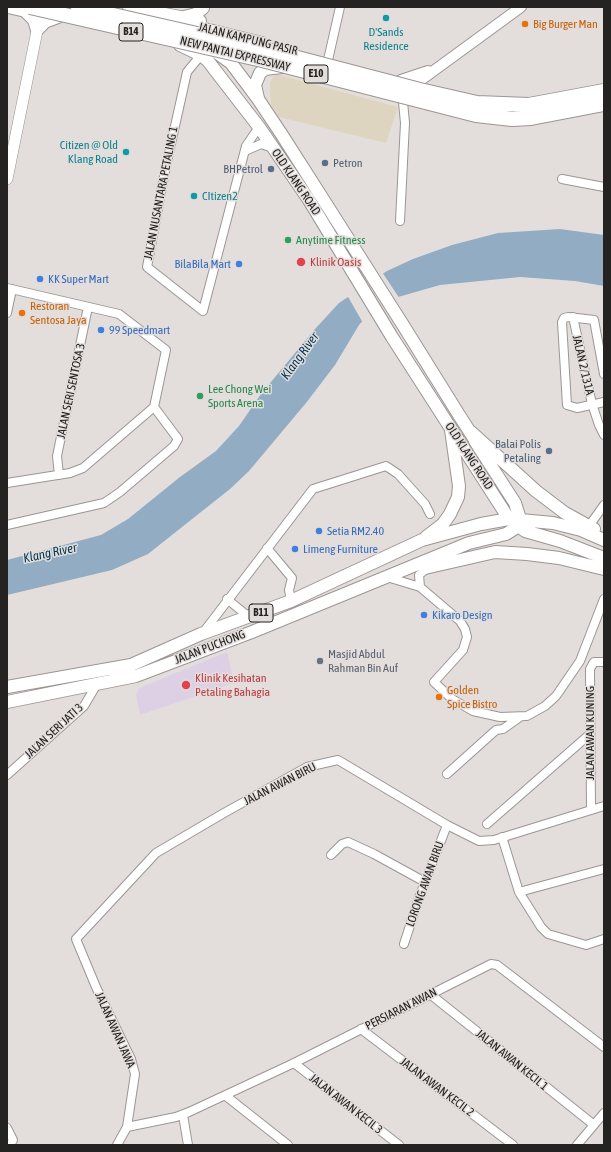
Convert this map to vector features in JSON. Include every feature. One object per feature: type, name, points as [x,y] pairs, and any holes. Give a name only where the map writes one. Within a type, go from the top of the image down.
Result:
[{"type":"highway","name":"NEW PANTAI EXPRESSWAY","points":[[78,7],[263,49],[420,90],[477,103],[529,105],[584,96],[604,91]]},
{"type":"highway","name":"NEW PANTAI EXPRESSWAY","points":[[34,10],[262,60],[476,115],[512,119],[531,118],[604,104]]},
{"type":"main road","name":"OLD KLANG ROAD","points":[[8,7],[34,10],[58,17],[155,37],[204,50],[231,63],[258,99],[346,248],[391,334],[451,428],[515,521]]},
{"type":"main road","name":"OLD KLANG ROAD","points":[[100,7],[164,20],[179,26],[204,50],[208,61],[259,127],[272,148],[403,325],[515,503],[515,521]]},
{"type":"main road","points":[[129,7],[179,17],[200,24],[204,50],[210,55],[261,125],[272,148]]},
{"type":"main road","points":[[179,17],[192,16],[203,7]]},
{"type":"main road","points":[[34,10],[34,20],[37,30]]},
{"type":"main road","points":[[8,172],[37,30],[34,10]]},
{"type":"main road","points":[[37,30],[45,22],[58,17]]},
{"type":"main road","points":[[204,50],[217,35],[226,33]]},
{"type":"main road","points":[[258,99],[255,85],[260,72],[266,69],[282,67]]},
{"type":"main road","points":[[422,540],[442,524],[450,514],[458,497],[459,486],[451,428]]},
{"type":"main road","points":[[468,429],[536,490],[565,513],[604,534]]},
{"type":"main road","points":[[515,521],[553,523],[581,530],[604,540]]},
{"type":"main road","points":[[515,521],[533,535],[560,541],[604,558]]},
{"type":"main road","name":"JALAN PUCHONG","points":[[7,687],[131,665],[201,634],[291,601],[422,540],[481,524],[515,521]]},
{"type":"main road","name":"JALAN PUCHONG","points":[[7,702],[136,676],[401,572],[469,543],[506,534],[515,521]]},
{"type":"main road","points":[[401,572],[427,568],[494,552],[559,558],[604,569]]},
{"type":"street","points":[[200,24],[203,7]]},
{"type":"street","points":[[328,60],[340,7]]},
{"type":"street","points":[[400,221],[405,123],[403,102],[421,80],[521,7]]},
{"type":"street","name":"JALAN KAMPUNG PASIR","points":[[164,20],[200,24],[226,33],[401,80]]},
{"type":"street","points":[[282,67],[273,58],[277,50],[285,48]]},
{"type":"street","name":"JALAN NUSANTARA PETALING 1","points":[[204,50],[186,72],[147,267],[203,311],[245,151]]},
{"type":"street","name":"JALAN KAMPUNG PASIR","points":[[282,67],[403,102]]},
{"type":"street","points":[[401,80],[440,67]]},
{"type":"street","points":[[401,80],[410,86],[411,92]]},
{"type":"street","points":[[245,151],[249,139],[259,127]]},
{"type":"street","points":[[245,151],[261,144],[272,148]]},
{"type":"street","points":[[562,179],[604,187]]},
{"type":"street","points":[[7,313],[9,289],[88,307],[118,314],[166,350],[154,407],[83,468],[59,475],[7,483]]},
{"type":"street","name":"JALAN SERI SENTOSA 3","points":[[59,475],[57,456],[88,307]]},
{"type":"street","points":[[604,374],[594,320],[573,317],[564,318],[562,322],[567,405],[577,408],[604,402]]},
{"type":"street","name":"JALAN 2/131A","points":[[573,317],[592,404],[604,435]]},
{"type":"street","points":[[7,525],[104,503],[120,492],[174,446],[178,439],[154,407]]},
{"type":"street","points":[[201,634],[313,488],[386,466],[398,474],[425,504],[430,514]]},
{"type":"street","points":[[589,526],[604,505]]},
{"type":"street","points":[[267,548],[292,578],[289,590],[291,601]]},
{"type":"street","points":[[420,587],[419,575],[427,568]]},
{"type":"street","points":[[387,577],[420,587],[460,621],[465,629],[467,637],[463,650],[434,682],[452,700],[473,711],[500,717],[520,717],[535,712],[545,706],[567,682],[580,661],[604,599]]},
{"type":"street","points":[[227,600],[249,617]]},
{"type":"street","name":"JALAN AWAN KUNING","points":[[591,810],[590,669],[591,664],[601,661]]},
{"type":"street","name":"JALAN SERI JATI 3","points":[[7,775],[84,706],[97,684]]},
{"type":"street","points":[[492,716],[497,725],[496,730]]},
{"type":"street","points":[[447,774],[496,730],[503,730],[520,717]]},
{"type":"street","points":[[487,824],[590,734]]},
{"type":"street","name":"JALAN AWAN BIRU","points":[[76,939],[155,853],[307,767],[317,764],[338,760],[447,825],[479,841],[502,837],[604,806]]},
{"type":"street","name":"LORONG AWAN BIRU","points":[[404,944],[425,882],[447,825]]},
{"type":"street","points":[[502,837],[519,892],[541,927],[548,934],[586,945],[604,939]]},
{"type":"street","points":[[331,855],[342,844],[348,842],[374,854],[425,882]]},
{"type":"street","points":[[519,892],[604,869]]},
{"type":"street","name":"JALAN AWAN JAWA","points":[[76,939],[96,987],[131,1059],[135,1074],[127,1127],[117,1145]]},
{"type":"street","name":"PERSIARAN AWAN","points":[[127,1127],[183,1115],[226,1096],[490,964],[495,964],[604,1047]]},
{"type":"street","name":"JALAN AWAN KECIL 1","points":[[430,994],[594,1125]]},
{"type":"street","name":"JALAN AWAN KECIL 2","points":[[361,1029],[513,1145]]},
{"type":"street","name":"JALAN AWAN KECIL 3","points":[[294,1063],[399,1145]]},
{"type":"street","points":[[226,1096],[288,1145]]},
{"type":"street","points":[[577,1145],[604,1113]]},
{"type":"street","points":[[183,1115],[188,1145]]},
{"type":"street","points":[[7,1128],[13,1140],[10,1145]]},
{"type":"shaded area","points":[[275,74],[398,107],[386,143],[279,117],[271,105],[270,95],[270,83]]},
{"type":"shaded area","name":"Klinik Kesihatan Petaling Bahagia","points":[[227,652],[234,683],[140,715],[136,695],[139,688]]},
{"type":"water","name":"Klang River","points":[[560,229],[604,235],[604,286],[575,281],[520,277],[440,285],[398,297],[366,317],[359,325],[335,365],[306,403],[249,471],[230,489],[148,554],[112,570],[7,595],[7,560],[101,535],[128,519],[180,477],[216,451],[239,426],[261,394],[315,329],[339,303],[387,271],[413,259],[452,245],[498,233]]},
{"type":"pier","points":[[382,272],[400,299],[382,308],[363,323],[347,295]]},
{"type":"place","name":"D'Sands Residence","points":[[386,18]]},
{"type":"place","name":"Big Burger Man","points":[[525,24]]},
{"type":"place","name":"Citizen @ Old Klang Road","points":[[126,152]]},
{"type":"place","name":"Petron","points":[[325,163]]},
{"type":"place","name":"BHPetrol","points":[[271,169]]},
{"type":"place","name":"CItizen2","points":[[194,196]]},
{"type":"place","name":"Anytime Fitness","points":[[288,240]]},
{"type":"place","name":"Klinik Oasis","points":[[301,262]]},
{"type":"place","name":"BilaBila Mart","points":[[239,264]]},
{"type":"place","name":"KK Super Mart","points":[[40,279]]},
{"type":"place","name":"Restoran Sentosa Jaya","points":[[22,313]]},
{"type":"place","name":"99 Speedmart","points":[[101,330]]},
{"type":"place","name":"Lee Chong Wei Sports Arena","points":[[200,396]]},
{"type":"place","name":"Balai Polis Petaling","points":[[549,451]]},
{"type":"place","name":"Setia RM2.40","points":[[319,531]]},
{"type":"place","name":"Limeng Furniture","points":[[295,549]]},
{"type":"place","name":"Kikaro Design","points":[[424,615]]},
{"type":"place","name":"Masjid Abdul Rahman Bin Auf","points":[[320,661]]},
{"type":"place","name":"Klinik Kesihatan Petaling Bahagia","points":[[186,685]]},
{"type":"place","name":"Golden Spice Bistro","points":[[439,697]]}]
